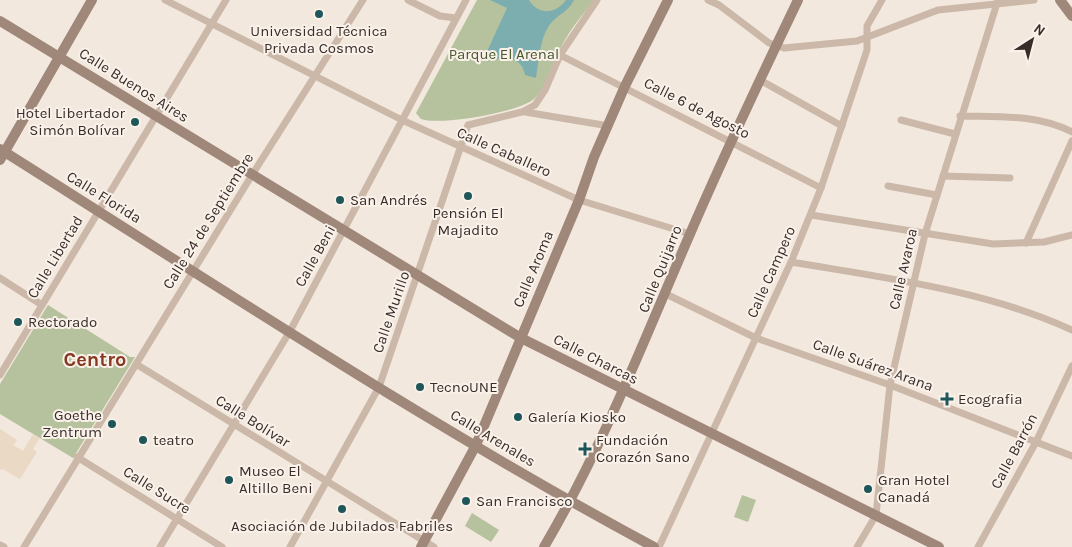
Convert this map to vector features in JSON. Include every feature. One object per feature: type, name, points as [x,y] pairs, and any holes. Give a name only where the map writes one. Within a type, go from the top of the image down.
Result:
[{"type":"street","points":[[2,154],[92,0]]},
{"type":"street","name":"Calle Caballero","points":[[165,0],[402,120],[578,200],[690,234]]},
{"type":"street","name":"Calle Libertad","points":[[0,375],[226,0]]},
{"type":"street","name":"Calle 24 de Septiembre","points":[[24,547],[77,457],[363,0]]},
{"type":"street","points":[[408,0],[440,16],[456,18]]},
{"type":"street","name":"Calle Beni","points":[[160,547],[232,424],[290,331],[466,0]]},
{"type":"street","name":"Calle Murillo","points":[[522,112],[539,100],[560,54],[598,0]]},
{"type":"street","name":"Calle Aroma","points":[[422,544],[476,445],[594,157],[625,86],[668,0]]},
{"type":"street","points":[[708,0],[776,46],[793,47],[857,41],[938,10],[997,2],[1034,0]]},
{"type":"street","name":"Calle Quijarro","points":[[544,547],[570,502],[624,391],[731,141],[798,0]]},
{"type":"street","name":"Calle Campero","points":[[659,547],[811,215],[867,50],[867,26],[882,0]]},
{"type":"street","points":[[1060,0],[1072,16]]},
{"type":"street","name":"Calle Avaroa","points":[[857,547],[876,515],[890,385],[925,234],[960,116],[997,2]]},
{"type":"street","name":"Calle Buenos Aires","points":[[0,21],[252,175]]},
{"type":"street","name":"Calle 6 de Agosto","points":[[560,54],[821,188]]},
{"type":"street","points":[[760,80],[842,126]]},
{"type":"street","name":"Calle Murillo","points":[[290,547],[379,387],[419,276],[468,125],[522,112],[540,113],[609,126]]},
{"type":"street","points":[[960,116],[1032,118],[1053,122],[1072,132]]},
{"type":"street","points":[[901,120],[955,134]]},
{"type":"street","points":[[1026,243],[1072,140]]},
{"type":"street","name":"Calle Florida","points":[[2,154],[193,271]]},
{"type":"street","name":"Calle Charcas","points":[[252,175],[521,338],[939,547]]},
{"type":"street","points":[[942,176],[1010,178]]},
{"type":"street","points":[[888,186],[936,195]]},
{"type":"street","points":[[811,215],[993,244],[1044,242],[1072,235]]},
{"type":"street","points":[[791,262],[913,283],[1036,314],[1072,330]]},
{"type":"street","name":"Calle Arenales","points":[[193,271],[379,387],[570,502],[654,547]]},
{"type":"street","points":[[0,278],[42,305]]},
{"type":"street","name":"Calle Suárez Arana","points":[[666,294],[756,338],[890,385],[1072,456]]},
{"type":"street","name":"Calle Bolívar","points":[[136,364],[422,544],[434,547]]},
{"type":"street","name":"Calle Barrón","points":[[978,547],[1036,442],[1072,366]]},
{"type":"street","name":"Calle Sucre","points":[[77,457],[222,547]]},
{"type":"street","points":[[0,545],[4,547]]},
{"type":"green space","name":"Parque El Arenal","points":[[477,0],[594,0],[565,41],[535,98],[527,103],[498,113],[445,121],[421,119],[416,113]]},
{"type":"green space","points":[[48,305],[130,357],[135,357],[73,458],[0,414],[0,384]]},
{"type":"green space","points":[[742,495],[756,500],[748,522],[734,517]]},
{"type":"green space","points":[[472,513],[499,530],[491,542],[465,526]]},
{"type":"shaded area","points":[[0,429],[17,440],[13,445],[23,451],[33,434],[40,438],[33,449],[37,452],[20,479],[3,469],[0,470]]},
{"type":"water","points":[[490,0],[529,0],[538,9],[548,11],[562,5],[566,0],[574,0],[548,27],[541,48],[536,78],[525,75],[523,68],[510,59],[487,61],[484,58],[507,8]]},
{"type":"place","name":"Universidad Técnica Privada Cosmos","points":[[319,14]]},
{"type":"place","name":"Hotel Libertador Simón Bolívar","points":[[135,122]]},
{"type":"place","name":"Pensión El Majadito","points":[[468,196]]},
{"type":"place","name":"San Andrés","points":[[340,200]]},
{"type":"place","name":"Rectorado","points":[[18,322]]},
{"type":"place","name":"TecnoUNE","points":[[420,387]]},
{"type":"place","name":"Ecografia","points":[[947,399]]},
{"type":"place","name":"Galería Kiosko","points":[[518,417]]},
{"type":"place","name":"Goethe Zentrum","points":[[112,424]]},
{"type":"place","name":"teatro","points":[[143,440]]},
{"type":"place","name":"Fundación Corazón Sano","points":[[585,449]]},
{"type":"place","name":"Museo El Altillo Beni","points":[[229,480]]},
{"type":"place","name":"Gran Hotel Canadá","points":[[868,489]]},
{"type":"place","name":"San Francisco","points":[[466,501]]},
{"type":"place","name":"Asociación de Jubilados Fabriles","points":[[342,509]]},
{"type":"district","name":"Centro","points":[[95,359]]}]
